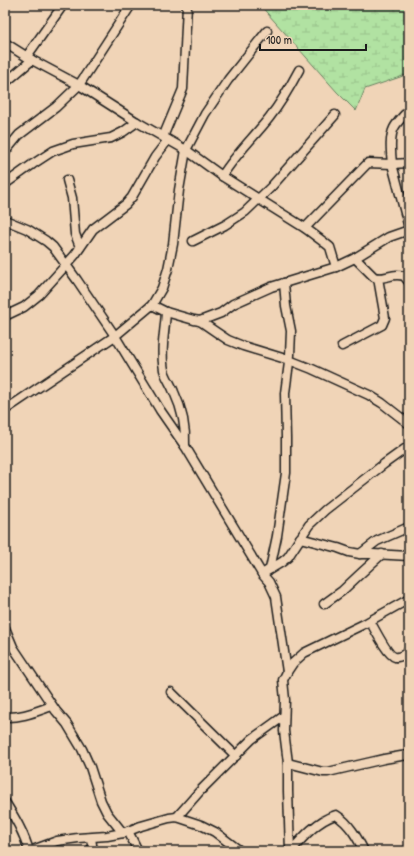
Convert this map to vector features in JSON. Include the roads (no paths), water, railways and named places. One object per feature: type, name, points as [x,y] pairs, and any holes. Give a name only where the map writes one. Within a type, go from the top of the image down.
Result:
[{"type":"street","points":[[5,83],[30,58],[63,5]]},
{"type":"street","points":[[5,152],[19,135],[56,107],[78,85],[131,5]]},
{"type":"street","points":[[5,316],[24,307],[40,295],[75,256],[93,229],[126,204],[132,197],[166,138],[183,89],[187,5]]},
{"type":"street","points":[[5,410],[115,336],[152,305],[162,288],[169,263],[186,150],[208,108],[267,31]]},
{"type":"street","points":[[5,43],[186,150],[222,176],[305,228],[330,247],[336,267]]},
{"type":"street","points":[[222,176],[230,164],[270,117],[287,92],[299,70]]},
{"type":"street","points":[[200,321],[221,313],[233,304],[271,287],[336,267],[355,258],[389,236],[409,229],[392,164],[392,139],[394,128],[409,110]]},
{"type":"street","points":[[193,241],[225,225],[245,212],[271,187],[335,115]]},
{"type":"street","points":[[5,184],[53,151],[72,144],[111,138],[137,122]]},
{"type":"street","points":[[305,228],[368,163],[409,163]]},
{"type":"street","points":[[67,180],[72,198],[75,234],[80,247]]},
{"type":"street","points":[[5,220],[27,229],[46,241],[53,248],[90,298],[156,404],[185,446],[262,574],[269,582],[276,597],[287,672]]},
{"type":"street","points":[[355,258],[378,278],[397,275],[404,276],[409,282]]},
{"type":"street","points":[[342,346],[382,325],[384,322],[385,318],[378,278]]},
{"type":"street","points":[[270,569],[277,536],[286,473],[285,393],[290,360],[291,331],[286,306],[284,283]]},
{"type":"street","points":[[152,305],[166,312],[200,321],[228,340],[290,360],[312,369],[368,395],[382,403],[409,424]]},
{"type":"street","points":[[166,312],[162,362],[165,376],[178,399],[184,420],[185,446]]},
{"type":"street","points":[[262,574],[288,557],[309,526],[325,510],[409,446]]},
{"type":"street","points":[[360,554],[377,541],[409,527]]},
{"type":"street","points":[[300,538],[360,554],[409,556]]},
{"type":"street","points":[[324,604],[342,591],[382,554]]},
{"type":"street","points":[[290,851],[288,763],[284,730],[285,700],[283,680],[293,663],[304,653],[370,621],[409,599]]},
{"type":"street","points":[[370,621],[392,656],[397,657],[404,655],[409,651]]},
{"type":"street","points":[[5,628],[13,647],[52,706],[67,724],[82,749],[90,767],[94,784],[107,813],[125,832],[138,851]]},
{"type":"street","points":[[170,692],[236,756]]},
{"type":"street","points":[[5,717],[32,714],[52,706]]},
{"type":"street","points":[[177,817],[199,792],[252,739],[284,716]]},
{"type":"street","points":[[288,763],[328,772],[384,759],[409,755]]},
{"type":"street","points":[[5,802],[16,819],[26,840],[29,851],[57,841],[91,838],[125,832],[141,826],[177,817],[216,832],[240,851]]},
{"type":"street","points":[[290,851],[314,827],[328,817],[336,815],[341,818],[353,831],[364,851]]},
{"type":"street","points":[[91,838],[93,851]]}]
